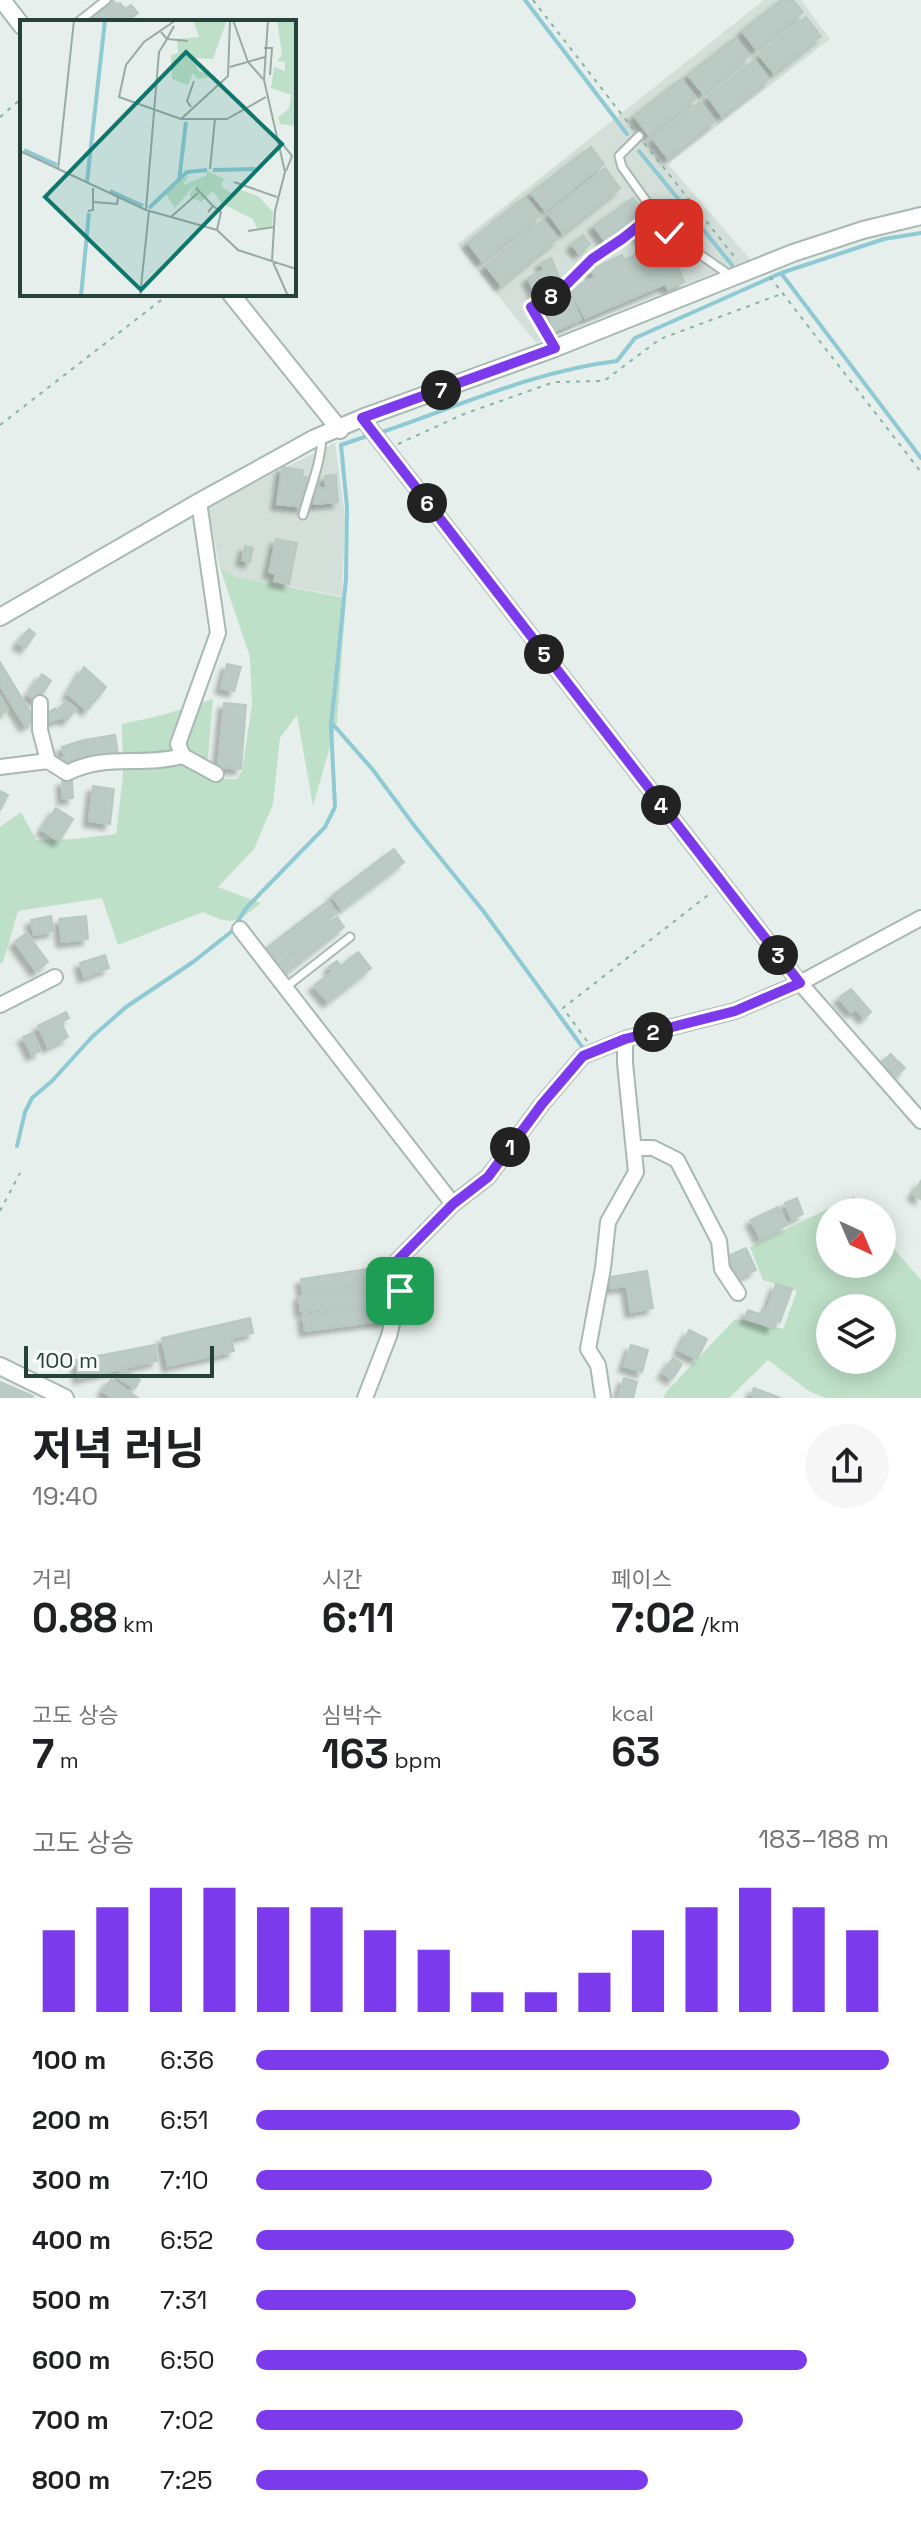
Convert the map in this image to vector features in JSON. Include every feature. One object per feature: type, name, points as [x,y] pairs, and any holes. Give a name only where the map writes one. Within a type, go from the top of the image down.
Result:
[{"type":"street","points":[[2,0],[20,23]]},
{"type":"street","points":[[0,617],[199,502],[322,436],[340,430],[374,434],[555,348],[793,253],[863,230],[921,216]]},
{"type":"street","points":[[233,296],[340,430]]},
{"type":"street","points":[[374,434],[800,983],[921,1121]]},
{"type":"street","points":[[199,502],[218,633],[178,744],[183,756],[216,774]]},
{"type":"street","points":[[40,703],[40,730],[48,761]]},
{"type":"street","points":[[0,767],[48,761],[67,773],[84,764],[163,762],[183,756]]},
{"type":"street","points":[[365,1398],[389,1336],[400,1291],[397,1261],[453,1204],[488,1177],[542,1104],[583,1056],[625,1039],[735,1011],[800,983],[921,918]]},
{"type":"street","points":[[240,929],[453,1204]]},
{"type":"street","points":[[0,1005],[55,977]]},
{"type":"street","points":[[603,1398],[598,1365],[588,1349],[608,1222],[636,1172],[625,1039]]},
{"type":"street","points":[[634,1148],[653,1148],[677,1160],[719,1241],[722,1269],[738,1293]]},
{"type":"street","points":[[0,1366],[65,1398]]},
{"type":"lane","points":[[81,20],[106,0]]},
{"type":"lane","points":[[639,136],[619,156],[622,167],[669,233],[733,277]]},
{"type":"lane","points":[[555,348],[531,307],[561,290],[592,259],[655,213]]},
{"type":"lane","points":[[303,515],[321,460],[322,436]]},
{"type":"lane","points":[[286,987],[350,937]]},
{"type":"path","points":[[0,117],[20,100]]},
{"type":"path","points":[[771,277],[921,472]]},
{"type":"path","points":[[374,434],[464,414],[554,382],[604,381],[660,339],[784,293]]},
{"type":"path","points":[[0,425],[166,296]]},
{"type":"path","points":[[587,1041],[563,1008],[722,884]]},
{"type":"path","points":[[0,1211],[20,1173]]},
{"type":"shaded area","points":[[764,0],[801,0],[830,39],[668,164],[750,259],[536,343],[457,244]]},
{"type":"shaded area","points":[[335,443],[345,517],[342,596],[236,577],[220,568],[207,506]]},
{"type":"green space","points":[[220,568],[236,577],[346,598],[337,722],[313,806],[297,715],[280,738],[273,804],[254,849],[218,887],[261,903],[234,920],[228,921],[203,912],[118,945],[102,898],[18,911],[0,964],[0,827],[21,812],[36,840],[116,834],[123,776],[122,724],[213,699],[206,779],[237,779],[242,771],[252,704],[250,657]]},
{"type":"green space","points":[[816,1215],[816,1278],[896,1278],[896,1251],[921,1280],[921,1398],[826,1398],[809,1391],[768,1360],[729,1398],[663,1398],[735,1319],[783,1329],[797,1291],[763,1280],[750,1247]]},
{"type":"building","points":[[113,0],[125,9],[131,5],[138,13],[129,20],[98,20],[94,14]]},
{"type":"building","points":[[781,0],[793,0],[803,12],[756,49],[742,31]]},
{"type":"building","points":[[806,17],[821,36],[774,73],[759,55]]},
{"type":"building","points":[[735,38],[749,56],[703,93],[688,75]]},
{"type":"building","points":[[755,60],[769,79],[722,116],[708,97]]},
{"type":"building","points":[[681,79],[696,98],[649,135],[634,116]]},
{"type":"building","points":[[700,102],[715,121],[668,158],[653,139]]},
{"type":"building","points":[[591,147],[604,164],[545,210],[531,193]]},
{"type":"building","points":[[605,168],[620,188],[563,233],[549,214]]},
{"type":"building","points":[[525,197],[540,215],[482,261],[468,243]]},
{"type":"building","points":[[633,198],[644,213],[605,241],[594,226]]},
{"type":"building","points":[[543,220],[558,238],[501,285],[486,266]]},
{"type":"building","points":[[654,221],[671,247],[684,282],[668,289],[665,284],[585,318],[570,290],[595,277],[591,270],[622,255],[625,260],[647,249],[651,254],[656,252],[637,234]]},
{"type":"building","points":[[583,235],[590,244],[579,253],[572,245]]},
{"type":"building","points":[[551,258],[561,281],[535,293],[528,278],[544,270],[541,263]]},
{"type":"building","points":[[572,299],[581,319],[555,331],[546,310]]},
{"type":"building","points":[[282,467],[303,470],[302,477],[307,477],[303,507],[277,504]]},
{"type":"building","points":[[336,475],[338,502],[314,504],[313,489],[326,488],[325,476]]},
{"type":"building","points":[[276,539],[297,543],[289,584],[274,581],[276,574],[269,572]]},
{"type":"building","points":[[245,546],[253,548],[250,562],[242,560]]},
{"type":"building","points":[[29,629],[35,634],[25,648],[18,643]]},
{"type":"building","points":[[0,662],[35,720],[25,726],[0,685]]},
{"type":"building","points":[[227,664],[241,667],[234,691],[221,688]]},
{"type":"building","points":[[84,667],[106,687],[87,710],[68,694]]},
{"type":"building","points":[[42,674],[51,681],[37,701],[28,695]]},
{"type":"building","points":[[0,696],[8,710],[0,715]]},
{"type":"building","points":[[66,701],[76,709],[67,720],[57,712]]},
{"type":"building","points":[[224,703],[246,705],[241,769],[218,767]]},
{"type":"building","points":[[55,709],[64,717],[49,722],[46,713]]},
{"type":"building","points":[[115,735],[118,754],[89,759],[84,740]]},
{"type":"building","points":[[84,740],[89,759],[65,768],[60,759],[65,756],[62,747]]},
{"type":"building","points":[[72,780],[73,798],[63,799],[62,781]]},
{"type":"building","points":[[93,786],[114,789],[110,824],[89,821]]},
{"type":"building","points":[[0,791],[8,795],[0,810]]},
{"type":"building","points":[[56,808],[73,819],[59,841],[42,830]]},
{"type":"building","points":[[394,849],[404,862],[342,909],[332,896]]},
{"type":"building","points":[[328,901],[337,913],[273,962],[264,950]]},
{"type":"building","points":[[51,916],[54,931],[34,935],[31,920]]},
{"type":"building","points":[[86,916],[88,939],[62,942],[59,919]]},
{"type":"building","points":[[337,917],[344,927],[283,975],[275,965]]},
{"type":"building","points":[[27,933],[48,962],[36,971],[15,942]]},
{"type":"building","points":[[358,952],[371,968],[328,1002],[314,986],[333,971],[329,967],[337,961],[341,966]]},
{"type":"building","points":[[105,955],[109,968],[84,977],[80,963]]},
{"type":"building","points":[[851,989],[871,1012],[864,1018],[856,1009],[851,1012],[839,998]]},
{"type":"building","points":[[66,1012],[69,1018],[61,1022],[68,1037],[48,1047],[38,1026]]},
{"type":"building","points":[[32,1033],[40,1051],[32,1055],[23,1037]]},
{"type":"building","points":[[891,1054],[897,1061],[885,1071],[879,1064]]},
{"type":"building","points":[[899,1062],[905,1068],[894,1078],[888,1072]]},
{"type":"building","points":[[921,1181],[921,1197],[920,1199],[913,1194]]},
{"type":"building","points":[[797,1198],[803,1214],[792,1219],[785,1203]]},
{"type":"building","points":[[778,1207],[787,1225],[760,1238],[751,1220]]},
{"type":"building","points":[[746,1248],[756,1270],[736,1279],[726,1257]]},
{"type":"building","points":[[388,1266],[390,1282],[303,1294],[301,1279]]},
{"type":"building","points":[[647,1271],[649,1283],[611,1288],[610,1277]]},
{"type":"building","points":[[649,1283],[653,1308],[631,1312],[627,1286]]},
{"type":"building","points":[[776,1284],[792,1289],[780,1322],[774,1320],[772,1328],[745,1318],[748,1310],[762,1315],[762,1310],[767,1310]]},
{"type":"building","points":[[390,1285],[391,1301],[301,1312],[299,1296]]},
{"type":"building","points":[[387,1304],[389,1320],[305,1331],[303,1315]]},
{"type":"building","points":[[250,1318],[253,1333],[231,1338],[234,1351],[168,1366],[162,1338]]},
{"type":"building","points":[[689,1330],[707,1339],[697,1359],[679,1350]]},
{"type":"building","points":[[155,1345],[157,1361],[79,1378],[76,1360]]},
{"type":"building","points":[[631,1345],[648,1350],[642,1372],[624,1366]]},
{"type":"building","points":[[673,1358],[682,1364],[672,1379],[663,1373]]},
{"type":"building","points":[[123,1369],[140,1380],[135,1388],[118,1378]]},
{"type":"building","points":[[624,1378],[637,1382],[633,1398],[618,1398]]},
{"type":"building","points":[[111,1379],[138,1398],[112,1398],[103,1391]]},
{"type":"building","points":[[0,1382],[33,1396],[0,1398]]},
{"type":"building","points":[[754,1388],[781,1398],[758,1398],[751,1395]]},
{"type":"waterway","points":[[525,0],[627,134]]},
{"type":"waterway","points":[[639,151],[732,265]]},
{"type":"waterway","points":[[379,433],[526,381],[617,361],[635,338],[781,273],[884,239],[921,233]]},
{"type":"waterway","points":[[781,273],[921,458]]},
{"type":"waterway","points":[[17,1146],[25,1112],[32,1098],[126,1007],[231,932],[247,907],[325,827],[335,807],[331,726],[346,579],[347,507],[341,445],[370,435]]},
{"type":"waterway","points":[[331,722],[373,770],[484,912],[583,1048]]},
{"type":"route","points":[[400,1291],[397,1261],[453,1204],[488,1177],[542,1104],[583,1056],[625,1039],[735,1011],[800,983],[362,418],[555,348],[531,307],[561,290],[592,259],[655,213],[669,233]]}]
